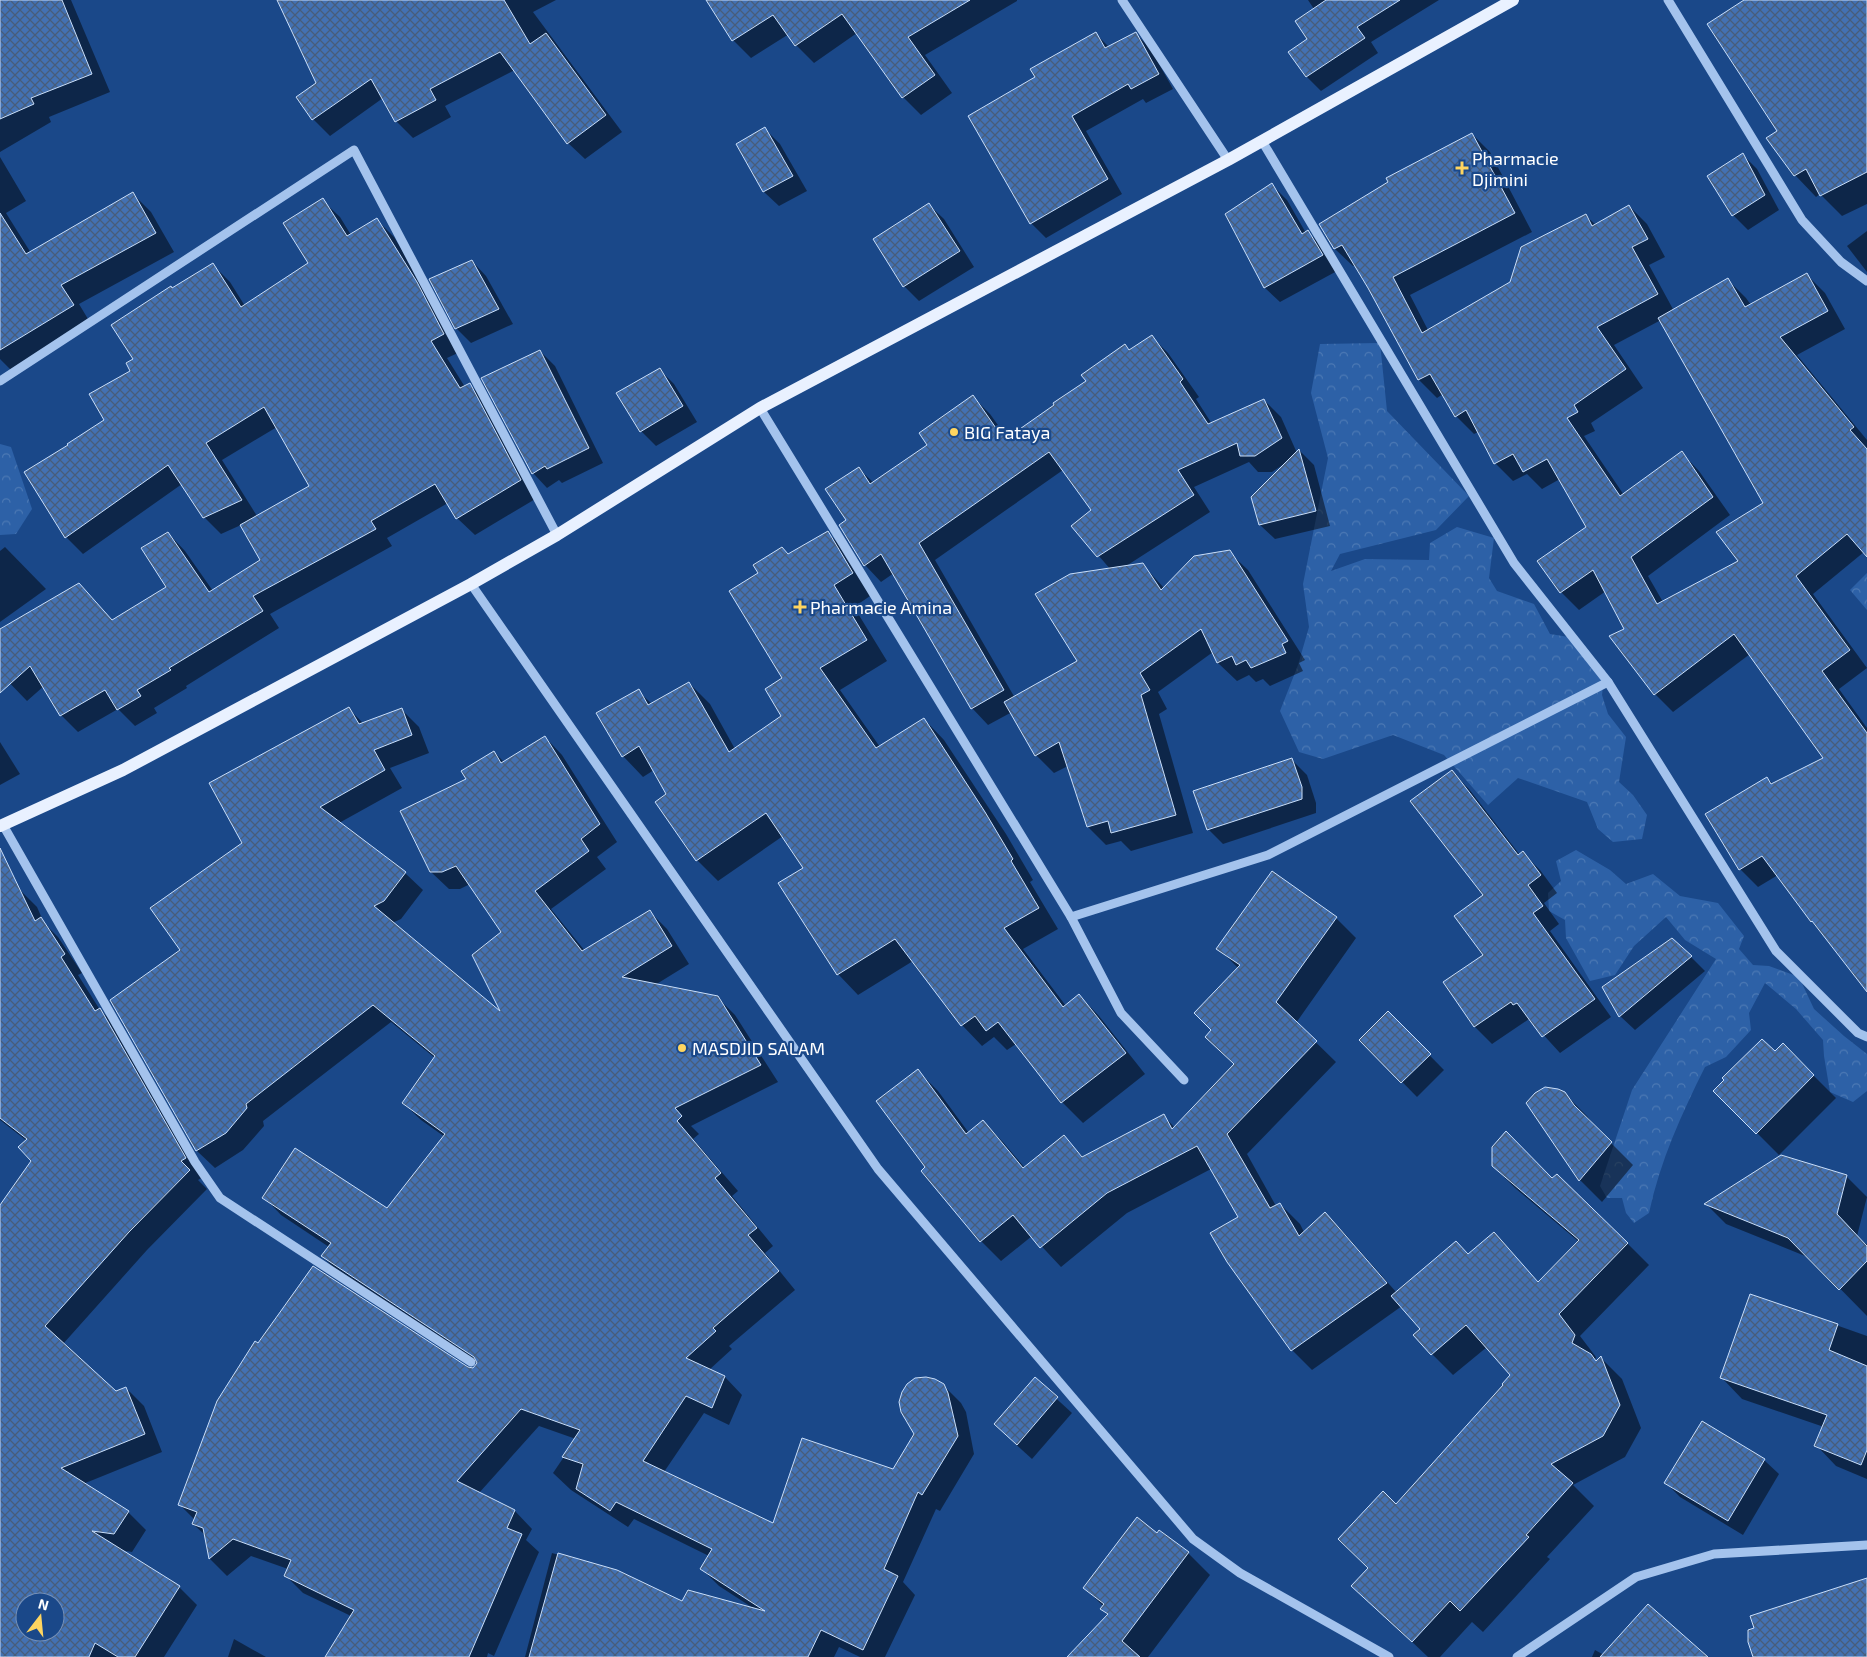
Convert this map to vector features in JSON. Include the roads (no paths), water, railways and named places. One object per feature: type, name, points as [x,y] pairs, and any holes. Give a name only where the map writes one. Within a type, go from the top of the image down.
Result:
[{"type":"main road","points":[[1,825],[123,770],[471,584],[557,535],[760,408],[1262,142],[1513,0]]},
{"type":"street","points":[[1122,0],[1228,160]]},
{"type":"street","points":[[1668,0],[1802,220],[1841,262],[1867,281]]},
{"type":"street","points":[[1262,142],[1514,563],[1608,682],[1776,951],[1858,1033],[1867,1037]]},
{"type":"street","points":[[0,382],[354,150],[557,535]]},
{"type":"street","points":[[760,408],[1071,918],[1121,1013],[1184,1080]]},
{"type":"street","points":[[471,584],[878,1169],[1193,1539],[1240,1573],[1389,1657]]},
{"type":"street","points":[[1071,918],[1268,855],[1608,682]]},
{"type":"street","points":[[1,825],[195,1162],[220,1198],[471,1362]]},
{"type":"street","points":[[1517,1657],[1636,1576],[1714,1554],[1867,1545]]},
{"type":"place","name":"Pharmacie Djimini","points":[[1462,168]]},
{"type":"place","name":"BIG Fataya","points":[[954,432]]},
{"type":"place","name":"Pharmacie Amina","points":[[800,607]]},
{"type":"place","name":"MASDJID SALAM","points":[[682,1048]]}]
